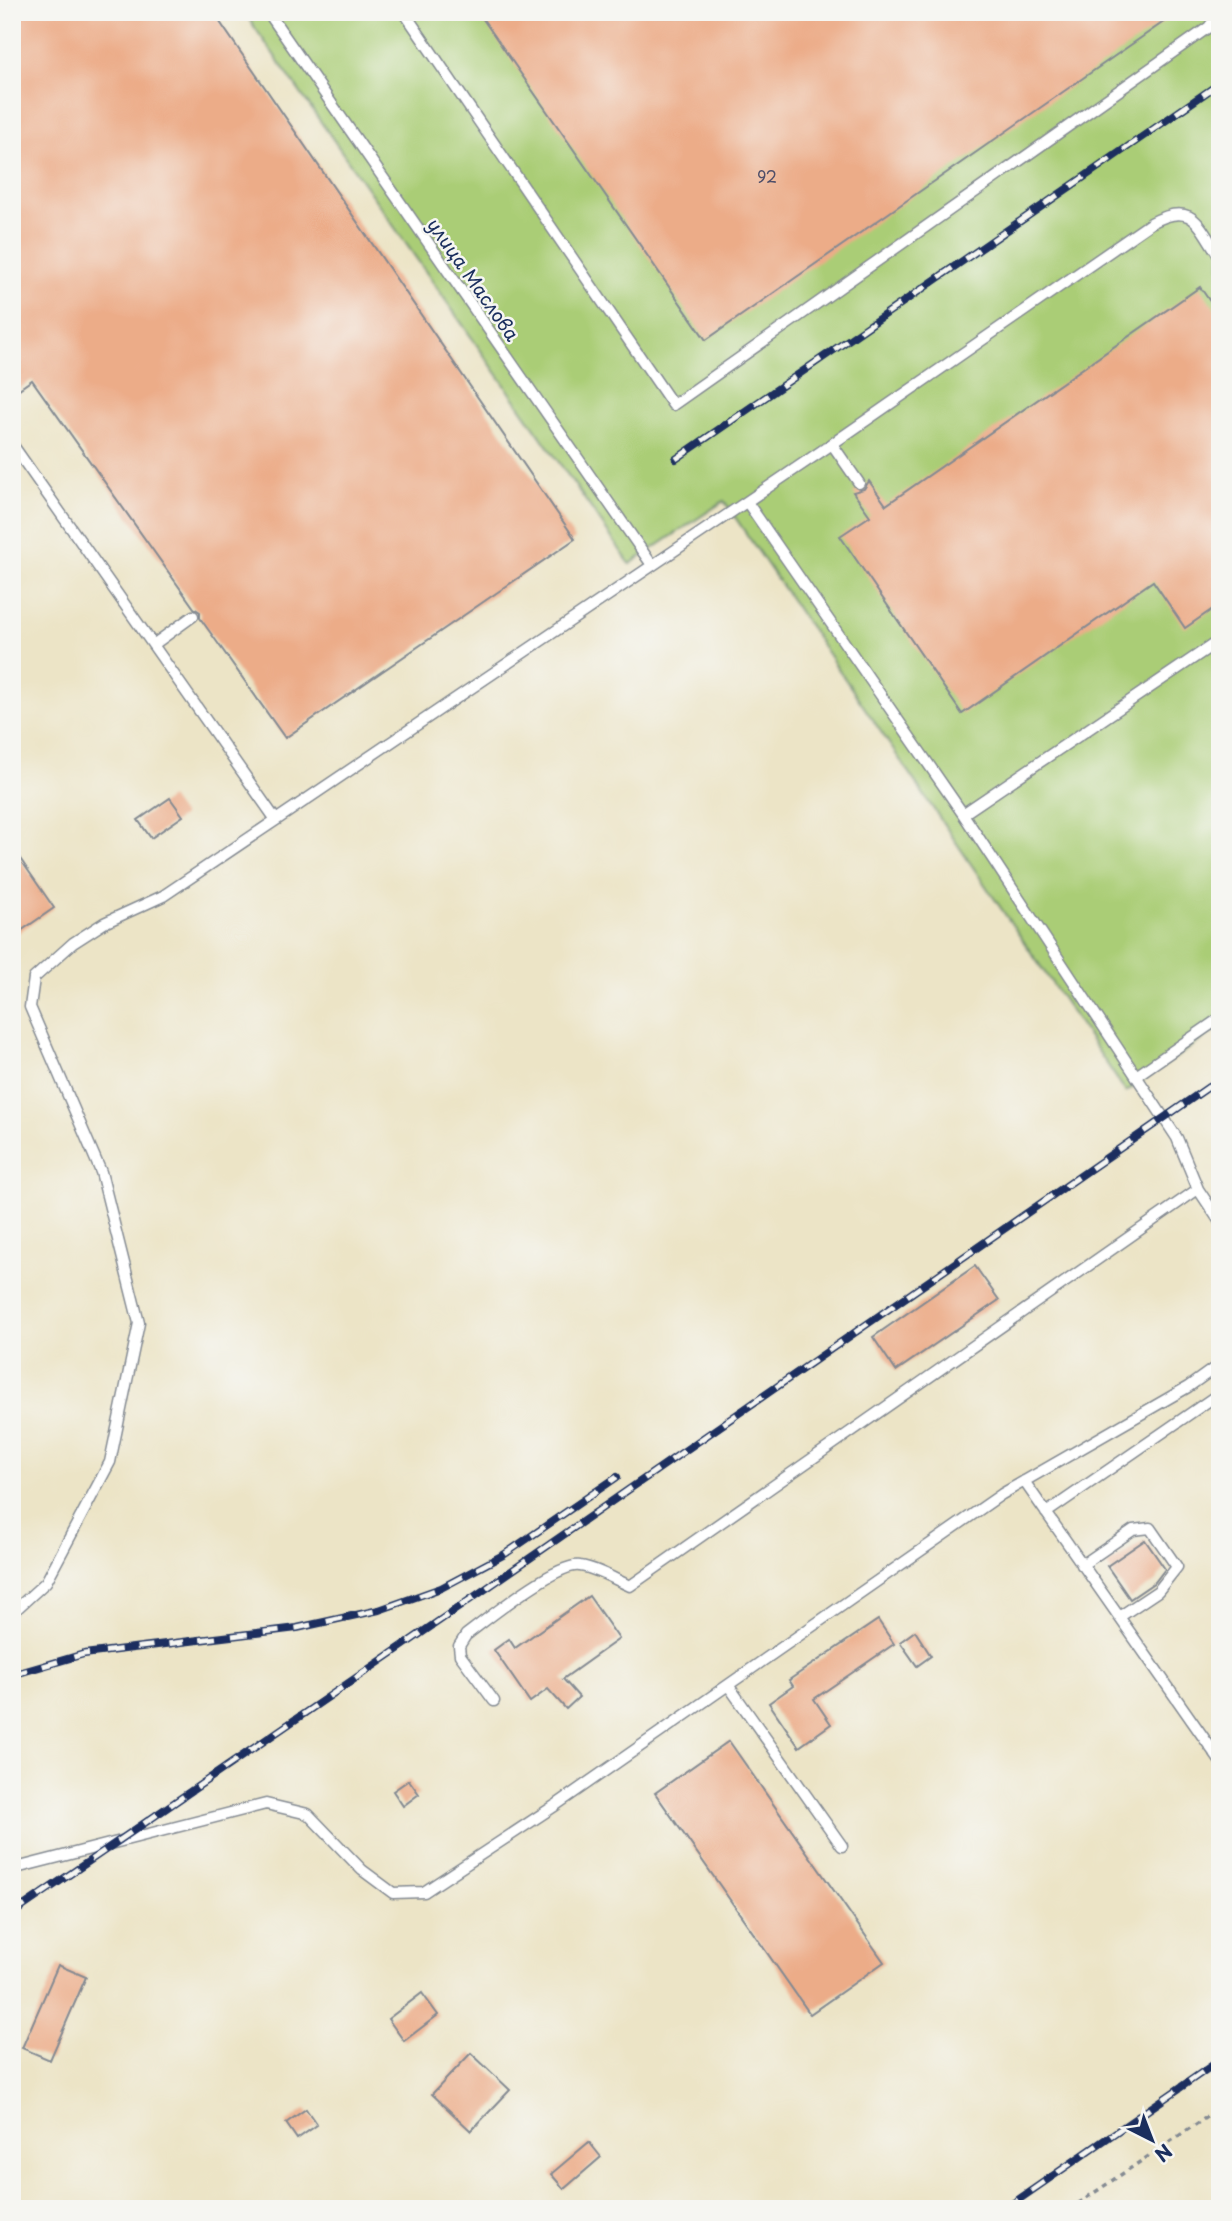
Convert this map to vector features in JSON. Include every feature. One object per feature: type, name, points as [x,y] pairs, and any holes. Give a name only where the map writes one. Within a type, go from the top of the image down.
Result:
[{"type":"lane","name":"улица Маслова","points":[[268,12],[652,565]]},
{"type":"lane","points":[[404,12],[673,405],[1209,27],[1220,12]]},
{"type":"lane","points":[[12,1613],[46,1582],[110,1462],[139,1323],[101,1172],[30,1007],[34,978],[73,943],[104,923],[163,895],[276,820],[747,502],[1151,223],[1179,212],[1189,215],[1220,257]]},
{"type":"lane","points":[[12,444],[276,820]]},
{"type":"lane","points":[[832,444],[859,483]]},
{"type":"lane","points":[[747,502],[963,814],[1177,1138],[1198,1189],[1220,1222]]},
{"type":"lane","points":[[153,645],[194,616]]},
{"type":"lane","points":[[963,814],[1220,640]]},
{"type":"lane","points":[[1136,1076],[1220,1018]]},
{"type":"lane","points":[[494,1701],[460,1655],[459,1646],[466,1635],[550,1574],[568,1566],[579,1566],[630,1586],[1198,1189]]},
{"type":"lane","points":[[12,1869],[265,1804],[308,1814],[362,1870],[393,1893],[424,1892],[556,1805],[1002,1493],[1188,1387],[1220,1364]]},
{"type":"lane","points":[[1046,1513],[1220,1393]]},
{"type":"lane","points":[[1024,1481],[1220,1760]]},
{"type":"lane","points":[[1082,1565],[1133,1530],[1150,1528],[1177,1567],[1158,1591],[1119,1618]]},
{"type":"lane","points":[[728,1685],[842,1846]]},
{"type":"path","points":[[1070,2209],[1220,2108]]},
{"type":"green space","points":[[244,12],[1220,12],[1220,1027],[1126,1092],[724,501],[630,564]]},
{"type":"building","points":[[12,12],[213,12],[575,539],[285,738],[200,618],[200,612],[194,608],[32,380],[12,394],[12,368],[20,363],[12,352]]},
{"type":"building","points":[[478,12],[1178,12],[706,340]]},
{"type":"building","points":[[1200,287],[1220,316],[1220,604],[1185,628],[1153,581],[962,714],[840,536],[870,516],[853,492],[864,489],[869,481],[886,505]]},
{"type":"building","points":[[170,798],[183,816],[151,838],[138,820]]},
{"type":"building","points":[[12,847],[54,908],[12,937]]},
{"type":"building","points":[[975,1266],[999,1300],[896,1371],[873,1337]]},
{"type":"building","points":[[1145,1540],[1165,1569],[1155,1582],[1130,1599],[1107,1566]]},
{"type":"building","points":[[589,1596],[619,1639],[563,1679],[579,1697],[566,1709],[548,1689],[530,1702],[494,1650],[509,1639],[515,1648]]},
{"type":"building","points":[[878,1620],[894,1644],[814,1699],[831,1724],[799,1747],[769,1703],[793,1686],[789,1680]]},
{"type":"building","points":[[915,1631],[931,1656],[917,1666],[900,1642]]},
{"type":"building","points":[[729,1741],[884,1962],[810,2014],[655,1793]]},
{"type":"building","points":[[409,1780],[419,1794],[403,1806],[393,1791]]},
{"type":"building","points":[[58,1965],[86,1977],[50,2060],[22,2048]]},
{"type":"building","points":[[422,1993],[438,2015],[404,2041],[388,2019]]},
{"type":"building","points":[[471,2053],[510,2090],[471,2131],[432,2094]]},
{"type":"building","points":[[306,2109],[317,2125],[297,2139],[286,2123]]},
{"type":"building","points":[[589,2142],[601,2157],[564,2189],[551,2174]]},
{"type":"railway","points":[[676,459],[1220,83]]},
{"type":"railway","points":[[12,1914],[1220,1079]]},
{"type":"railway","points":[[12,1675],[84,1654],[297,1628],[379,1610],[441,1588],[505,1554],[617,1477]]},
{"type":"railway","points":[[1005,2209],[1220,2060]]}]
